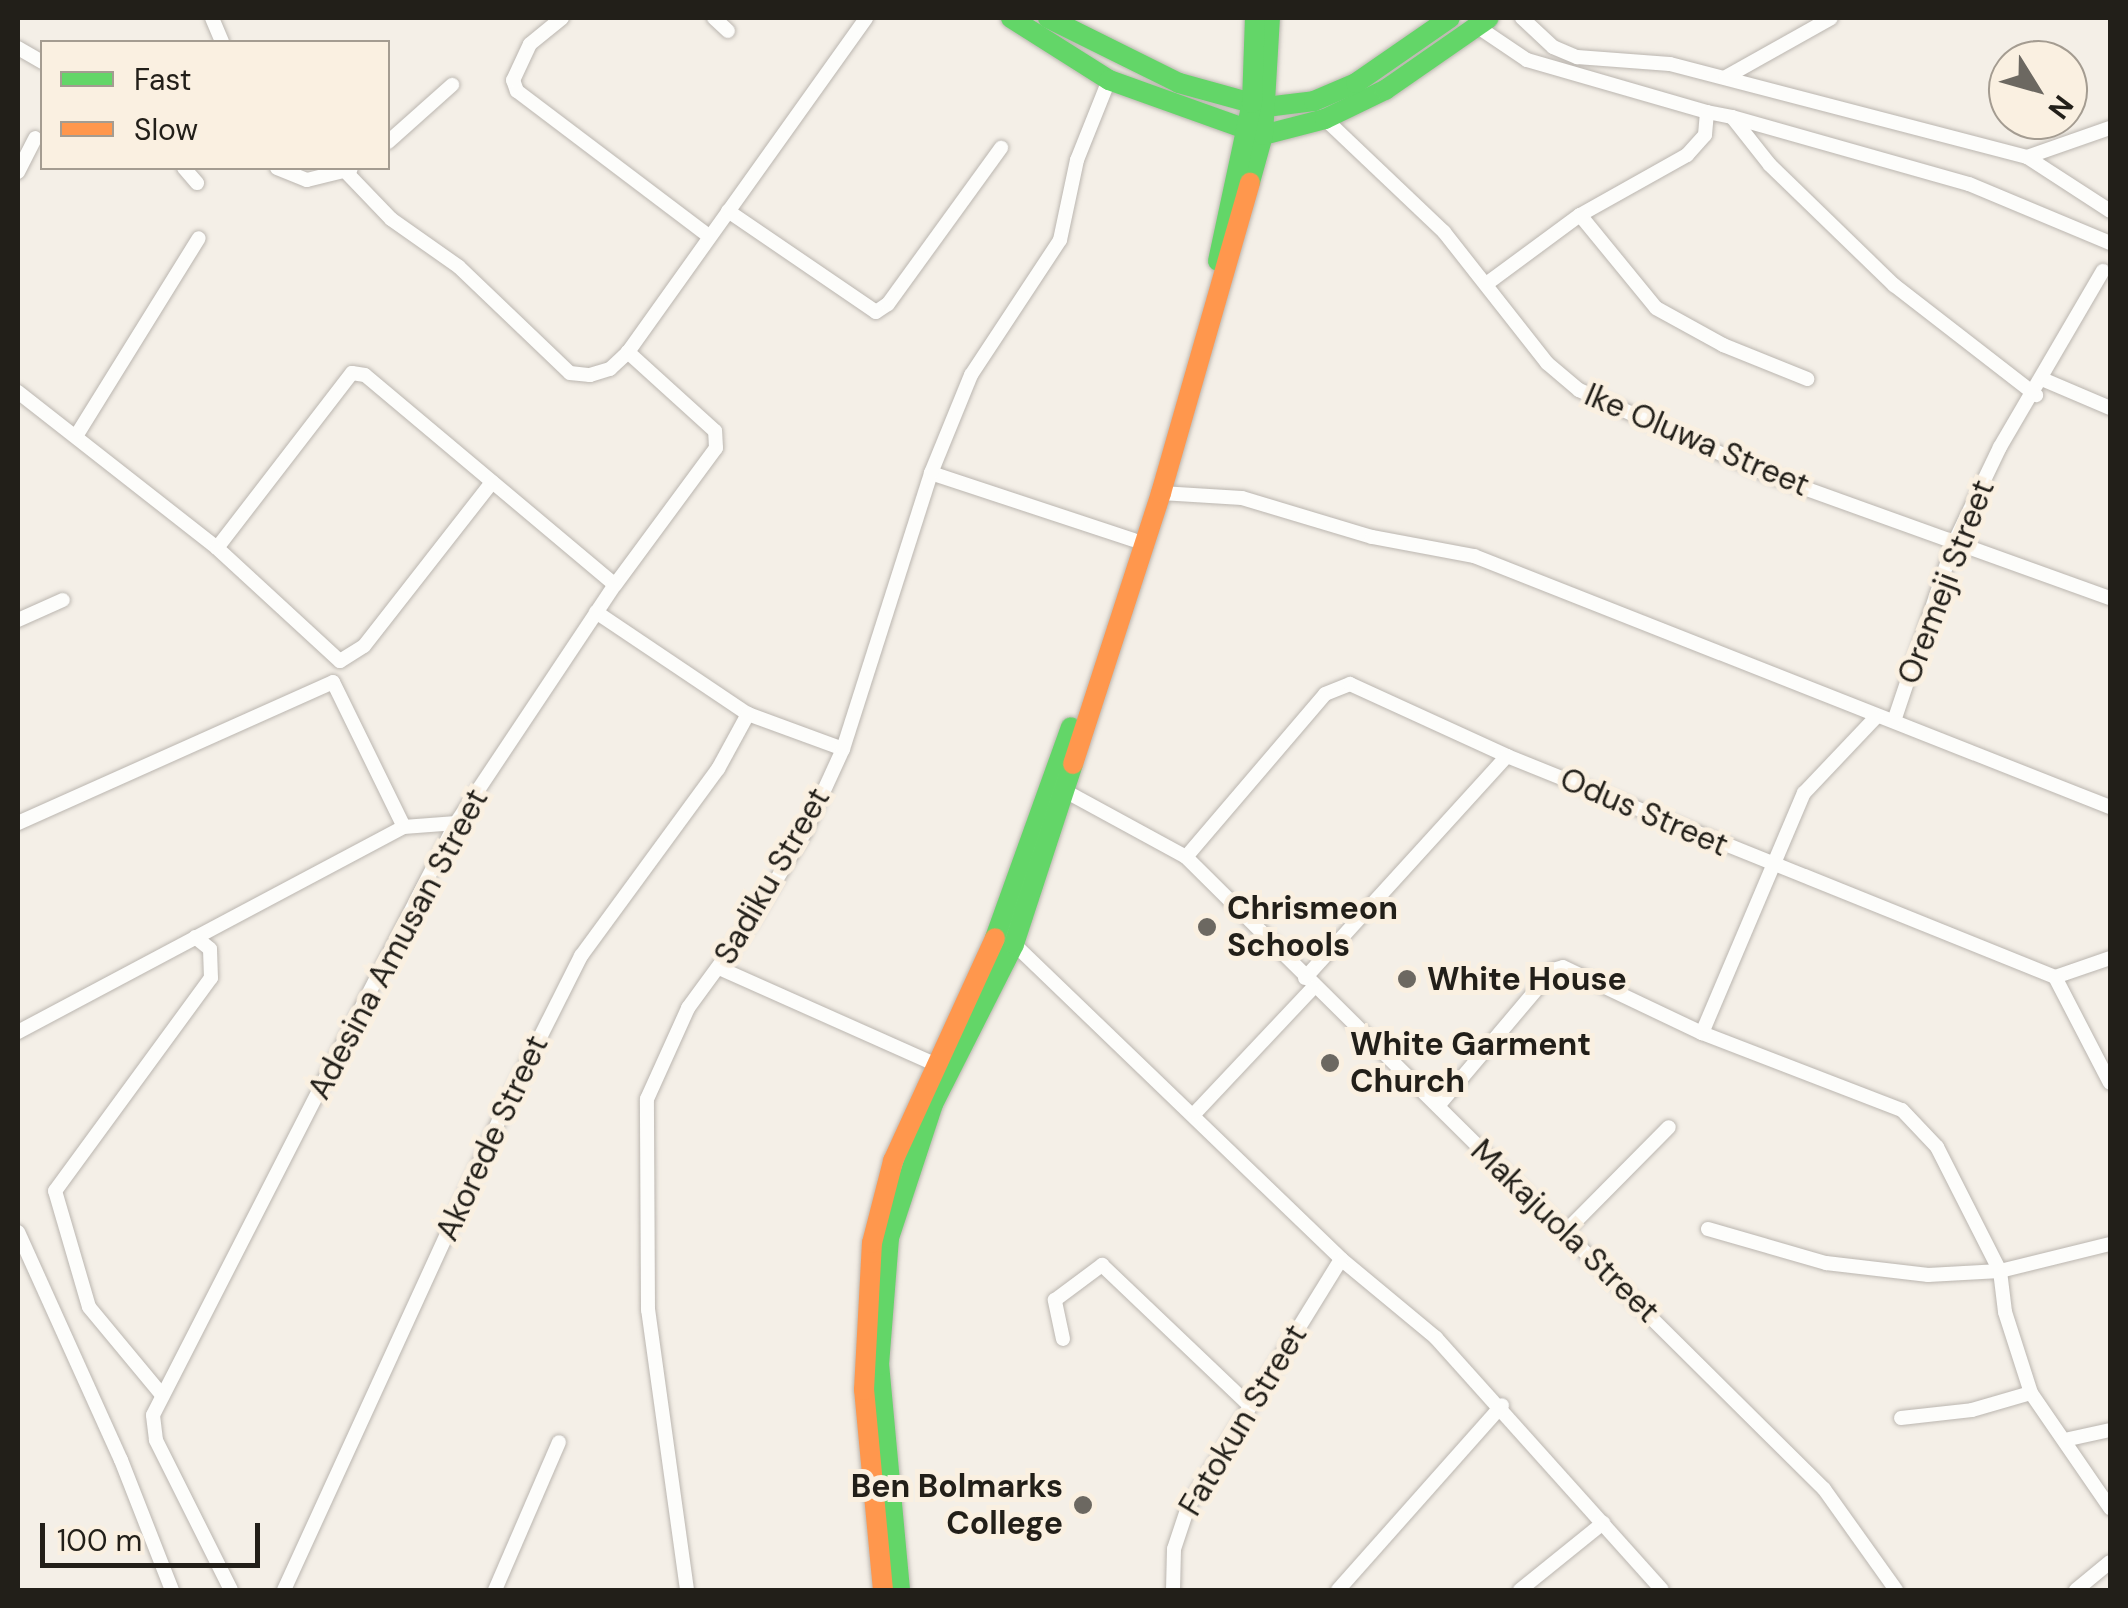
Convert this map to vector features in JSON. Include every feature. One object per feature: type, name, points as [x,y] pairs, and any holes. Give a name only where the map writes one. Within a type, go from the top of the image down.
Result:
[{"type":"main road","points":[[1010,18],[1109,80],[1254,133],[1325,118],[1420,70],[1484,21]]},
{"type":"main road","points":[[1048,18],[1179,83],[1259,105],[1314,101],[1356,83],[1450,18]]},
{"type":"main road","points":[[1255,18],[1259,105]]},
{"type":"main road","points":[[901,1164],[1014,944],[1161,493],[1254,133],[1270,18]]},
{"type":"main road","points":[[883,1590],[886,1545],[865,1302],[901,1164],[936,1064],[1007,908],[1132,540],[1254,133]]},
{"type":"main road","points":[[886,1545],[900,1590]]},
{"type":"street","points":[[562,18],[530,44],[514,80],[516,91],[710,236]]},
{"type":"street","points":[[714,18],[728,31]]},
{"type":"street","points":[[283,170],[307,180],[350,170],[391,219],[459,268],[570,373],[610,369],[628,352],[866,18]]},
{"type":"street","points":[[1522,18],[1552,47],[1576,57],[1670,64],[1778,96],[2028,157],[2110,211]]},
{"type":"street","points":[[1726,78],[1831,18]]},
{"type":"street","points":[[1484,21],[1527,60],[1969,184],[2110,244]]},
{"type":"street","points":[[18,48],[40,61]]},
{"type":"street","name":"Sadiku Street","points":[[687,1590],[648,1310],[645,1125],[667,1043],[806,832],[842,748],[931,473],[970,375],[1060,240],[1077,160],[1109,80]]},
{"type":"street","points":[[390,140],[452,85]]},
{"type":"street","points":[[1488,282],[1580,215],[1687,155],[1705,136],[1706,112]]},
{"type":"street","points":[[1732,117],[1770,166],[1894,285],[2036,395]]},
{"type":"street","name":"Ike Oluwa Street","points":[[1325,118],[1488,282],[1547,363],[1579,390],[1768,474],[2110,598]]},
{"type":"street","points":[[2028,157],[2110,128]]},
{"type":"street","points":[[18,172],[35,138]]},
{"type":"street","points":[[728,211],[876,312],[888,304],[1002,148]]},
{"type":"street","points":[[186,170],[197,183]]},
{"type":"street","points":[[1580,215],[1656,308],[1807,378]]},
{"type":"street","points":[[78,433],[199,238]]},
{"type":"street","name":"Oremeji Street","points":[[1894,722],[1954,543],[2000,447],[2036,395],[2103,271]]},
{"type":"street","name":"Adesina Amusan Street","points":[[232,1590],[151,1428],[162,1395],[456,823],[596,612],[719,438],[628,352]]},
{"type":"street","points":[[217,548],[352,373],[365,375],[615,585]]},
{"type":"street","points":[[2042,379],[2110,408]]},
{"type":"street","points":[[18,392],[78,433],[217,548],[340,661],[364,646],[492,482]]},
{"type":"street","points":[[931,473],[1132,540]]},
{"type":"street","points":[[1161,493],[1242,498],[1372,537],[1474,556],[2110,807]]},
{"type":"street","points":[[18,620],[62,600]]},
{"type":"street","points":[[596,612],[748,714],[842,748]]},
{"type":"street","points":[[18,823],[332,682],[404,827]]},
{"type":"street","name":"Odus Street","points":[[1186,857],[1338,686],[1350,684],[1507,756],[2055,977]]},
{"type":"street","name":"Akorede Street","points":[[284,1590],[507,1102],[581,956],[718,769],[748,714]]},
{"type":"street","points":[[1702,1033],[1815,777],[1876,717]]},
{"type":"street","points":[[1194,1113],[1507,756]]},
{"type":"street","name":"Makajuola Street","points":[[1065,791],[1186,857],[1824,1489],[1896,1590]]},
{"type":"street","points":[[18,1032],[404,827],[456,823]]},
{"type":"street","points":[[162,1395],[90,1307],[55,1191],[211,978],[210,949],[194,937]]},
{"type":"street","points":[[1014,944],[1341,1258],[1413,1316],[1502,1405],[1662,1590]]},
{"type":"street","points":[[2110,958],[2055,977],[2110,1082]]},
{"type":"street","points":[[718,968],[936,1064]]},
{"type":"street","points":[[1438,1106],[1553,970],[1563,968],[1702,1033],[1910,1115],[1937,1147],[2000,1271],[2031,1393],[2069,1440],[2110,1508]]},
{"type":"street","points":[[1566,1232],[1670,1127]]},
{"type":"street","points":[[1708,1229],[1855,1267],[1928,1275],[2000,1271],[2110,1244]]},
{"type":"street","points":[[18,1232],[121,1460],[172,1590]]},
{"type":"street","name":"Fatokun Street","points":[[1173,1590],[1174,1549],[1188,1506],[1341,1258]]},
{"type":"street","points":[[1063,1338],[1055,1300],[1102,1265],[1249,1405]]},
{"type":"street","points":[[1901,1418],[1972,1410],[2031,1393]]},
{"type":"street","points":[[1338,1590],[1502,1405]]},
{"type":"street","points":[[2069,1440],[2110,1430]]},
{"type":"street","points":[[495,1590],[558,1442]]},
{"type":"street","points":[[1520,1590],[1603,1524]]},
{"type":"street","points":[[2076,1590],[2110,1562]]},
{"type":"traffic: fast","points":[[1011,18],[1109,80],[1263,135],[1325,119],[1385,90],[1489,18]]},
{"type":"traffic: fast","points":[[1048,18],[1179,83],[1266,107],[1314,101],[1356,83],[1450,18]]},
{"type":"traffic: fast","points":[[1218,261],[1252,103],[1255,18]]},
{"type":"traffic: fast","points":[[1250,182],[1263,135],[1270,18]]},
{"type":"traffic: fast","points":[[995,938],[1071,727]]},
{"type":"traffic: fast","points":[[900,1590],[879,1365],[889,1238],[933,1104],[1014,944],[1073,764]]},
{"type":"traffic: slow","points":[[1073,764],[1161,493],[1250,182]]},
{"type":"traffic: slow","points":[[883,1590],[864,1390],[872,1243],[893,1161],[995,938]]},
{"type":"place","name":"Chrismeon Schools","points":[[1207,927]]},
{"type":"place","name":"White House","points":[[1407,979]]},
{"type":"place","name":"White Garment Church","points":[[1330,1063]]},
{"type":"place","name":"Ben Bolmarks College","points":[[1083,1505]]}]
